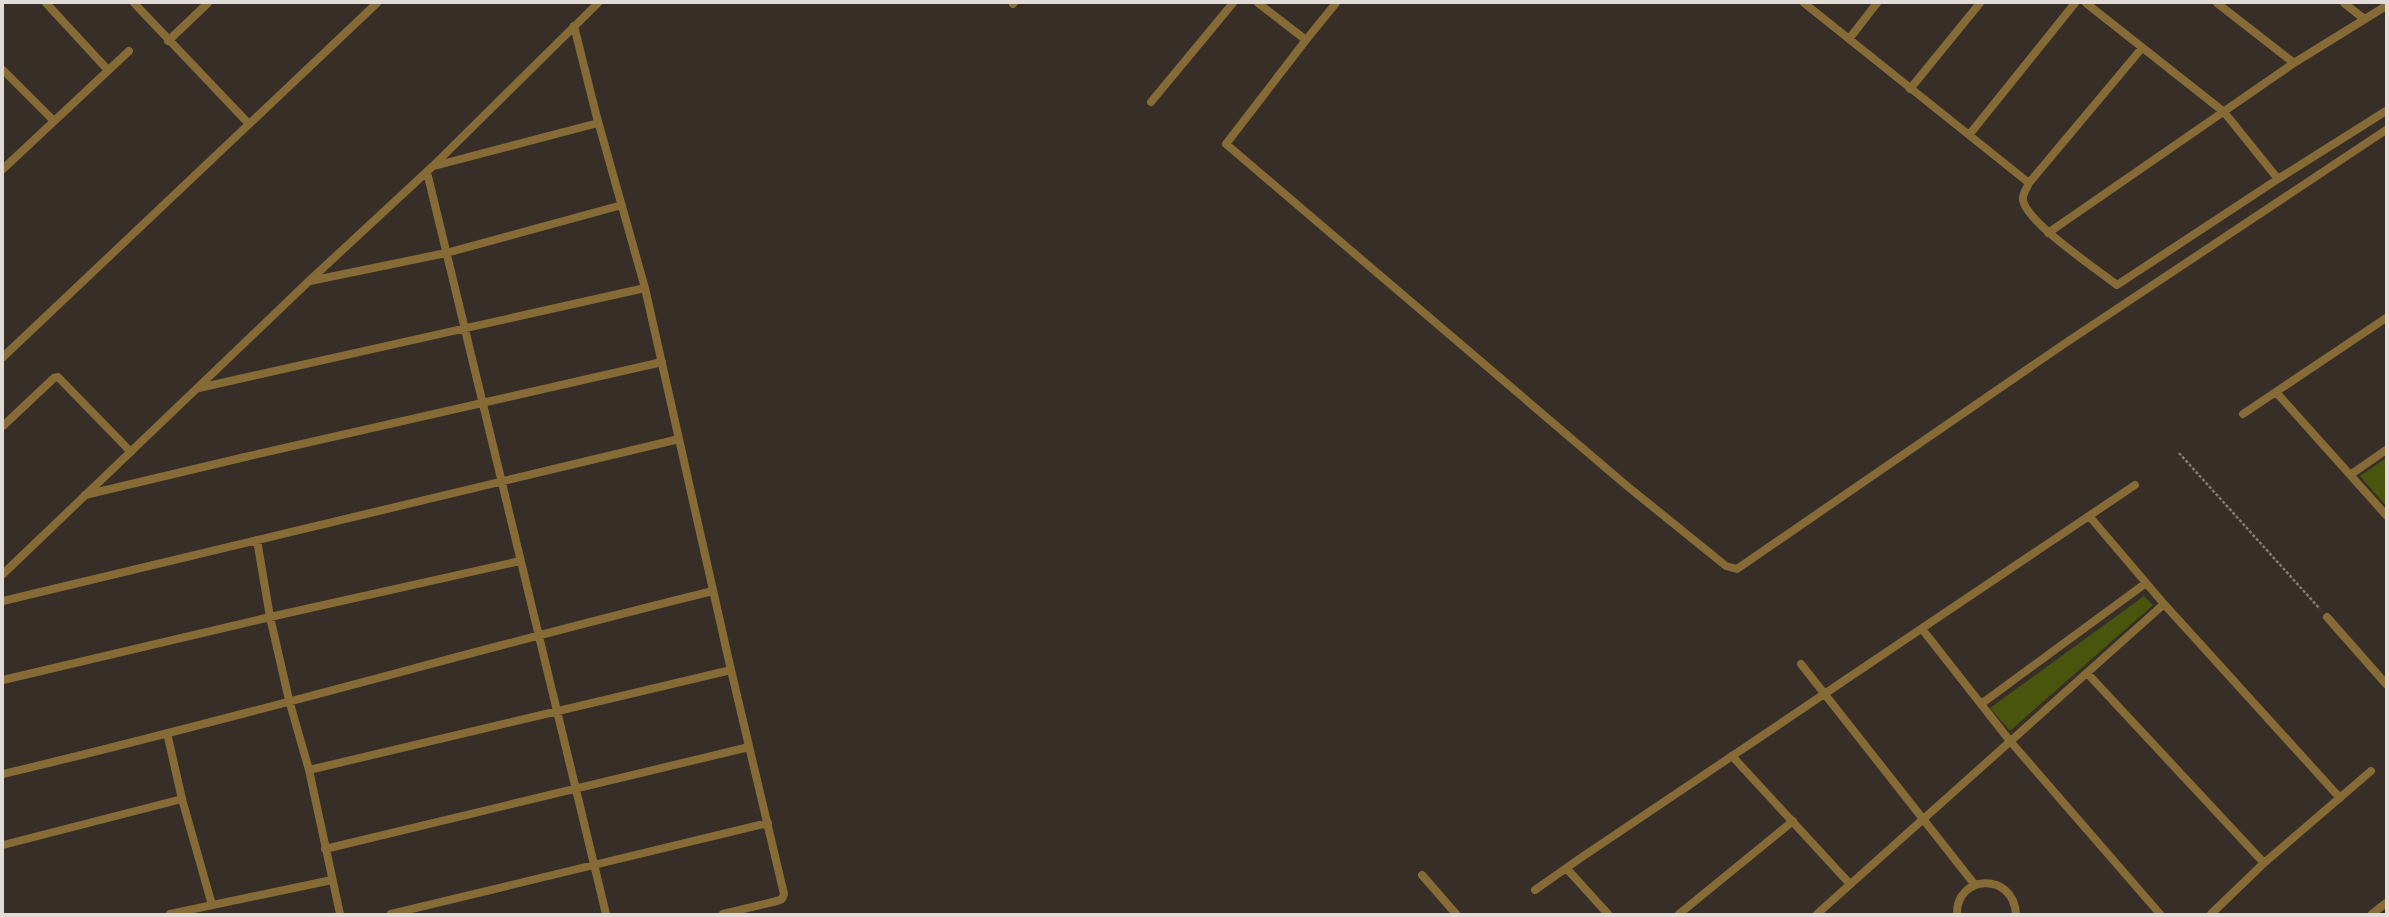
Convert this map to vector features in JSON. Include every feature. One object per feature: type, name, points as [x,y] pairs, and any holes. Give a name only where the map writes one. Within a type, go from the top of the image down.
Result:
[{"type":"street","points":[[46,3],[106,70]]},
{"type":"street","points":[[134,3],[168,41],[249,124]]},
{"type":"street","points":[[168,41],[208,3]]},
{"type":"street","points":[[3,357],[377,3]]},
{"type":"street","points":[[3,574],[309,281],[430,169],[598,3]]},
{"type":"street","points":[[1151,102],[1233,3]]},
{"type":"street","points":[[1258,3],[1306,40]]},
{"type":"street","points":[[1336,3],[1226,144],[1627,486],[1726,566],[1737,569],[2064,344],[2386,130]]},
{"type":"street","points":[[1804,3],[2029,183]]},
{"type":"street","points":[[1849,39],[1877,3]]},
{"type":"street","points":[[1910,89],[1980,3]]},
{"type":"street","points":[[1969,136],[2075,3]]},
{"type":"street","points":[[2086,3],[2224,112],[2278,179]]},
{"type":"street","points":[[2217,3],[2294,63]]},
{"type":"street","points":[[2344,3],[2363,18]]},
{"type":"street","points":[[2048,233],[2294,63],[2363,18],[2386,6]]},
{"type":"street","points":[[574,26],[598,123],[645,288],[731,670],[784,894],[782,899],[723,914]]},
{"type":"street","points":[[2142,48],[2029,183],[2023,195],[2023,202],[2048,233],[2117,285],[2278,179],[2386,111]]},
{"type":"street","points":[[3,169],[53,120],[129,50]]},
{"type":"street","points":[[3,70],[53,120]]},
{"type":"street","points":[[430,169],[598,123]]},
{"type":"street","points":[[430,169],[446,253],[606,914]]},
{"type":"street","points":[[309,281],[446,253],[622,205]]},
{"type":"street","points":[[198,388],[645,288]]},
{"type":"street","points":[[2243,414],[2386,318]]},
{"type":"street","points":[[85,496],[245,457],[662,362]]},
{"type":"street","points":[[3,426],[54,378],[58,377],[131,452]]},
{"type":"street","points":[[2276,392],[2386,515]]},
{"type":"street","points":[[3,601],[502,483],[679,439]]},
{"type":"street","points":[[2350,475],[2386,450]]},
{"type":"street","points":[[1536,890],[1824,694],[2090,517],[2135,485]]},
{"type":"street","points":[[2090,517],[2164,604],[2340,798]]},
{"type":"street","points":[[257,540],[270,616],[289,700],[309,770],[340,914]]},
{"type":"street","points":[[3,680],[270,616],[520,561]]},
{"type":"street","points":[[1981,704],[2146,583]]},
{"type":"street","points":[[3,774],[167,733],[538,634],[714,591]]},
{"type":"street","points":[[1817,914],[2164,604]]},
{"type":"street","points":[[2327,617],[2386,684]]},
{"type":"street","points":[[1922,629],[2010,741],[2160,914]]},
{"type":"street","points":[[1801,664],[1975,885]]},
{"type":"street","points":[[309,770],[731,670]]},
{"type":"street","points":[[2087,673],[2264,863]]},
{"type":"street","points":[[167,733],[182,799],[212,905]]},
{"type":"street","points":[[325,849],[749,747]]},
{"type":"street","points":[[1732,756],[1850,884]]},
{"type":"street","points":[[2211,914],[2264,863],[2371,771]]},
{"type":"street","points":[[3,845],[182,799]]},
{"type":"street","points":[[1679,914],[1793,822]]},
{"type":"street","points":[[391,914],[768,823]]},
{"type":"street","points":[[1567,869],[1608,914]]},
{"type":"street","points":[[1422,875],[1456,914]]},
{"type":"street","points":[[170,914],[332,880]]},
{"type":"street","points":[[1958,914],[1960,899],[1966,891],[1975,885],[1995,884],[2004,888],[2011,895],[2015,904],[2016,914]]},
{"type":"street","points":[[2372,914],[2386,902]]},
{"type":"path","points":[[2179,453],[2327,617]]},
{"type":"green space","points":[[2386,458],[2386,506],[2360,476]]},
{"type":"green space","points":[[2144,596],[2153,605],[2010,731],[1990,708]]}]
